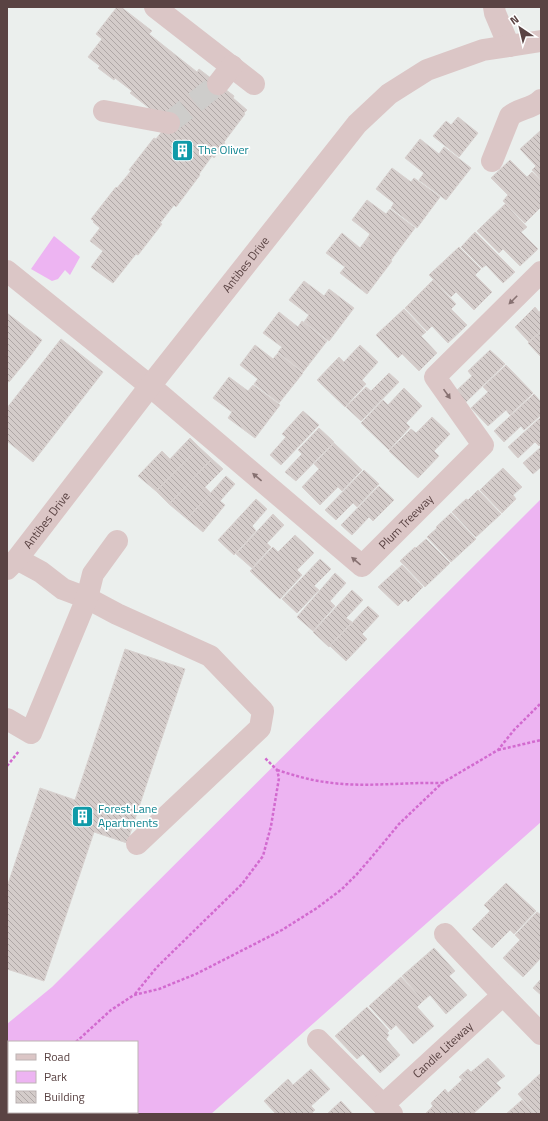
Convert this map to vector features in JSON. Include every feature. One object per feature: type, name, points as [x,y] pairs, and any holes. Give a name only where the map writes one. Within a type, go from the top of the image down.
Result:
[{"type":"street","points":[[155,7],[254,84]]},
{"type":"street","points":[[494,7],[495,13],[509,46]]},
{"type":"street","name":"Antibes Drive","points":[[12,564],[150,386],[357,124],[389,94],[427,70],[483,50],[541,41]]},
{"type":"street","points":[[218,84],[232,66]]},
{"type":"street","points":[[492,161],[510,116],[514,113],[536,105],[541,100]]},
{"type":"street","points":[[104,111],[169,123]]},
{"type":"street","points":[[7,271],[150,386]]},
{"type":"street","name":"Plum Treeway","points":[[150,386],[362,566],[483,445],[436,377],[541,272]]},
{"type":"street","points":[[7,719],[31,733],[87,598],[93,574],[117,541]]},
{"type":"street","points":[[12,564],[41,572],[62,589],[87,598],[117,614],[210,656],[263,711],[260,728],[137,844]]},
{"type":"street","points":[[445,934],[541,1034]]},
{"type":"street","name":"Candle Liteway","points":[[318,1040],[388,1109],[502,995]]},
{"type":"path","points":[[498,750],[514,730],[541,703]]},
{"type":"path","points":[[134,995],[159,989],[196,974],[282,930],[317,908],[342,889],[358,874],[399,824],[442,783],[498,750],[541,740]]},
{"type":"path","points":[[264,757],[277,770],[296,776],[325,782],[356,784],[442,783]]},
{"type":"path","points":[[77,1041],[112,1010],[134,995],[157,967],[242,884],[263,856],[271,826],[279,778],[277,770]]},
{"type":"green space","points":[[54,236],[80,257],[70,275],[65,270],[58,279],[52,281],[31,269]]},
{"type":"green space","points":[[541,499],[541,822],[211,1114],[7,1114],[7,1024],[52,987]]},
{"type":"building","name":"The Oliver","points":[[117,7],[121,7],[152,31],[149,34],[197,72],[199,69],[234,96],[233,98],[247,110],[214,158],[212,156],[176,207],[174,205],[160,223],[162,224],[138,255],[136,254],[113,283],[91,267],[103,251],[90,241],[100,228],[91,219],[116,187],[117,188],[131,171],[129,170],[154,138],[156,139],[172,119],[162,118],[130,93],[132,91],[115,78],[114,80],[98,68],[100,66],[88,57],[102,39],[96,34]]},
{"type":"building","points":[[458,117],[478,133],[459,157],[433,136],[446,121],[451,125]]},
{"type":"building","points":[[540,131],[541,180],[532,170],[536,166],[520,149]]},
{"type":"building","points":[[420,139],[439,154],[444,147],[471,168],[446,200],[419,180],[424,173],[405,158]]},
{"type":"building","points":[[510,160],[527,177],[532,172],[541,181],[541,207],[525,223],[503,201],[508,195],[491,178]]},
{"type":"building","points":[[392,168],[411,182],[414,178],[440,197],[417,228],[391,208],[394,203],[376,189]]},
{"type":"building","points":[[367,200],[386,214],[390,209],[415,228],[391,260],[366,240],[370,234],[352,220]]},
{"type":"building","points":[[505,204],[527,227],[521,232],[538,249],[520,266],[503,249],[499,253],[477,231]]},
{"type":"building","points":[[475,232],[515,272],[503,283],[486,265],[482,268],[461,247]]},
{"type":"building","points":[[342,233],[360,248],[366,240],[392,261],[367,294],[340,273],[345,267],[326,253]]},
{"type":"building","points":[[459,247],[481,269],[475,275],[492,292],[474,310],[456,292],[451,297],[429,275]]},
{"type":"building","points":[[433,280],[456,304],[451,309],[467,325],[448,343],[432,326],[427,331],[405,308]]},
{"type":"building","points":[[304,281],[324,296],[329,289],[354,308],[329,341],[304,322],[309,315],[289,300]]},
{"type":"building","points":[[535,307],[539,312],[541,310],[541,331],[529,342],[515,327]]},
{"type":"building","points":[[404,309],[426,332],[421,336],[437,353],[419,371],[402,354],[398,358],[376,335]]},
{"type":"building","points":[[279,312],[298,327],[302,321],[327,341],[303,372],[278,352],[282,347],[263,333]]},
{"type":"building","points":[[7,313],[42,340],[9,382],[7,381]]},
{"type":"building","points":[[541,332],[541,357],[528,343]]},
{"type":"building","points":[[61,339],[103,372],[33,462],[7,441],[7,408]]},
{"type":"building","points":[[255,345],[273,359],[278,353],[303,373],[279,403],[254,384],[258,379],[240,365]]},
{"type":"building","points":[[360,345],[378,362],[362,380],[366,384],[345,407],[317,380],[339,357],[344,362]]},
{"type":"building","points":[[490,350],[505,364],[465,403],[455,392],[472,376],[468,371]]},
{"type":"building","points":[[506,365],[533,393],[510,415],[506,410],[488,426],[471,408],[488,392],[483,387]]},
{"type":"building","points":[[389,373],[399,382],[361,421],[346,407],[366,387],[371,391]]},
{"type":"building","points":[[229,377],[248,391],[253,385],[280,405],[255,438],[228,418],[232,412],[213,398]]},
{"type":"building","points":[[404,388],[422,406],[406,423],[410,427],[389,450],[361,423],[383,400],[388,405]]},
{"type":"building","points":[[534,394],[541,402],[541,415],[524,430],[521,426],[504,442],[494,431]]},
{"type":"building","points":[[303,411],[319,425],[281,465],[270,455],[286,437],[282,434]]},
{"type":"building","points":[[432,417],[450,434],[434,451],[439,456],[418,478],[389,451],[411,429],[416,433]]},
{"type":"building","points":[[541,417],[541,444],[539,446],[535,442],[518,458],[508,447]]},
{"type":"building","points":[[319,428],[334,442],[296,481],[285,472],[302,454],[298,450]]},
{"type":"building","points":[[190,438],[199,447],[156,491],[138,476],[162,451],[170,459]]},
{"type":"building","points":[[334,443],[362,470],[342,491],[338,487],[320,505],[302,487],[319,469],[314,464]]},
{"type":"building","points":[[199,447],[212,459],[169,504],[156,491]]},
{"type":"building","points":[[541,447],[541,467],[533,474],[523,463]]},
{"type":"building","points":[[212,459],[223,469],[205,487],[211,493],[187,519],[169,504]]},
{"type":"building","points":[[503,468],[522,487],[513,495],[516,499],[502,513],[480,490]]},
{"type":"building","points":[[364,470],[379,484],[357,507],[353,503],[336,520],[325,510]]},
{"type":"building","points":[[226,476],[235,484],[220,501],[225,505],[203,532],[187,519]]},
{"type":"building","points":[[379,486],[394,500],[373,521],[369,517],[352,535],[341,525]]},
{"type":"building","points":[[478,490],[501,514],[476,537],[452,512]]},
{"type":"building","points":[[256,499],[267,509],[252,526],[256,531],[234,555],[218,540]]},
{"type":"building","points":[[451,513],[476,539],[451,562],[427,537]]},
{"type":"building","points":[[273,514],[284,525],[267,543],[271,547],[252,568],[236,554]]},
{"type":"building","points":[[295,535],[314,553],[297,570],[302,575],[280,599],[250,571],[273,547],[278,552]]},
{"type":"building","points":[[426,539],[450,563],[425,587],[400,561]]},
{"type":"building","points":[[320,559],[331,569],[314,586],[319,590],[297,613],[282,599]]},
{"type":"building","points":[[402,565],[423,587],[408,602],[405,599],[398,606],[378,587]]},
{"type":"building","points":[[335,573],[346,583],[330,601],[335,606],[313,631],[297,617]]},
{"type":"building","points":[[352,590],[363,600],[346,618],[352,622],[329,647],[313,632]]},
{"type":"building","points":[[368,606],[379,616],[362,634],[367,639],[346,661],[330,646]]},
{"type":"building","name":"Forest Lane Apartments","points":[[125,649],[185,669],[127,843],[94,832],[44,981],[7,969],[7,887],[40,788],[75,800]]},
{"type":"building","points":[[506,883],[536,911],[514,934],[510,930],[492,948],[472,929],[490,911],[484,905]]},
{"type":"building","points":[[537,912],[541,915],[541,960],[540,959],[523,977],[503,958],[520,940],[515,935]]},
{"type":"building","points":[[434,948],[455,971],[449,976],[467,995],[446,1014],[430,995],[423,1001],[402,976]]},
{"type":"building","points":[[401,977],[423,1001],[417,1007],[434,1026],[413,1044],[396,1025],[391,1030],[369,1006]]},
{"type":"building","points":[[541,979],[541,995],[533,988]]},
{"type":"building","points":[[367,1007],[389,1031],[387,1033],[389,1035],[386,1039],[400,1055],[380,1073],[363,1054],[357,1059],[335,1036]]},
{"type":"building","points":[[488,1058],[505,1076],[496,1083],[501,1088],[473,1114],[425,1114],[433,1106],[431,1103],[445,1089],[448,1093],[462,1080],[459,1077],[468,1069],[471,1072]]},
{"type":"building","points":[[311,1069],[330,1089],[311,1106],[315,1110],[311,1114],[276,1114],[264,1101],[288,1079],[293,1085]]},
{"type":"building","points":[[541,1073],[541,1114],[536,1114],[518,1094]]},
{"type":"building","points":[[522,1100],[535,1114],[506,1114]]},
{"type":"building","points":[[341,1101],[353,1114],[327,1114]]},
{"type":"tunnel","points":[[169,123],[218,84]]},
{"type":"place","name":"The Oliver","points":[[182,150]]},
{"type":"place","name":"Forest Lane Apartments","points":[[83,816]]}]
